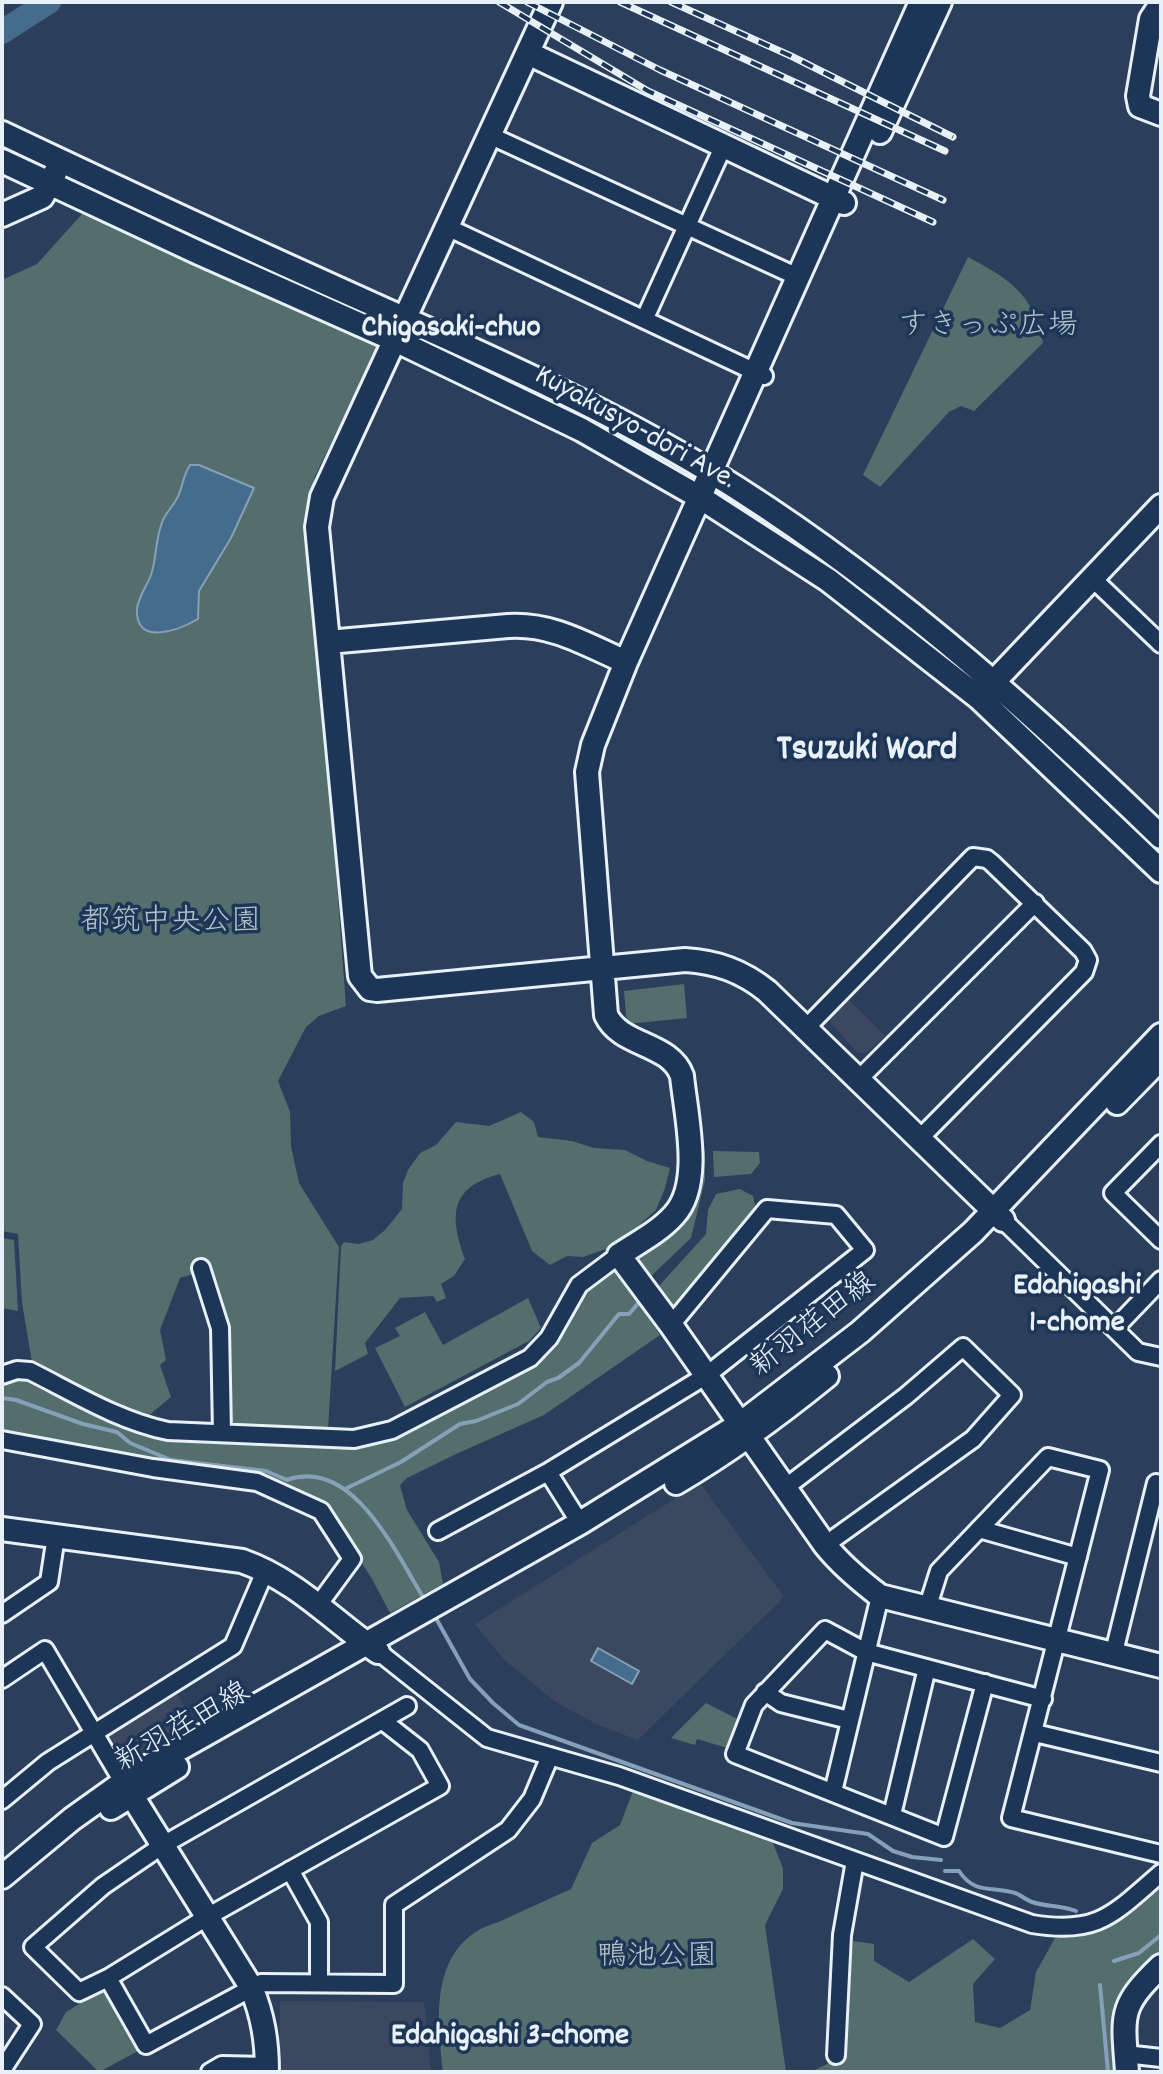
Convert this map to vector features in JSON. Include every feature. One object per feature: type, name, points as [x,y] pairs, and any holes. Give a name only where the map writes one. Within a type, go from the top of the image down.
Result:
[{"type":"street","points":[[551,2],[322,497],[318,513],[360,976],[365,984],[377,990],[685,960],[711,962],[735,971],[757,983],[806,1028],[1138,1352],[1161,1357]]},
{"type":"street","points":[[2,1375],[17,1370],[30,1371],[110,1411],[148,1427],[168,1431],[354,1439],[392,1430],[530,1358],[549,1338],[579,1285],[663,1227],[677,1213],[687,1194],[691,1172],[682,1076],[679,1067],[669,1058],[613,1028],[606,1015],[587,772],[593,745],[626,662],[701,498],[716,475],[839,200],[921,2]]},
{"type":"street","points":[[760,374],[798,277],[940,2]]},
{"type":"street","points":[[1161,8],[1151,19],[1138,96],[1140,106],[1161,114]]},
{"type":"street","points":[[528,53],[839,200]]},
{"type":"street","name":"Kuyakusyo-dori Ave.","points":[[2,133],[597,406],[716,475],[839,557],[986,690],[1161,871]]},
{"type":"street","points":[[489,135],[798,277]]},
{"type":"street","points":[[645,318],[723,147]]},
{"type":"street","name":"Kuyakusyo-dori Ave.","points":[[2,161],[395,340],[582,430],[701,498],[828,580],[1071,750],[1161,837]]},
{"type":"street","points":[[2,215],[42,197],[61,161]]},
{"type":"street","points":[[447,227],[760,374]]},
{"type":"street","points":[[986,690],[1161,506]]},
{"type":"street","points":[[1092,578],[1161,644]]},
{"type":"street","points":[[328,642],[537,626],[563,633],[626,662]]},
{"type":"street","points":[[806,1028],[973,857],[987,859],[1035,903],[1083,951],[1088,960],[1084,972],[919,1139]]},
{"type":"street","points":[[859,1079],[1035,903]]},
{"type":"street","name":"新羽荏田線","points":[[998,1215],[1161,1035]]},
{"type":"street","name":"新羽荏田線","points":[[2,1877],[72,1819],[454,1602],[711,1463],[744,1430],[998,1215],[1161,1058]]},
{"type":"street","points":[[1161,1144],[1113,1193],[1161,1240]]},
{"type":"street","points":[[438,1531],[548,1472],[707,1375],[865,1250],[836,1215],[767,1209],[671,1325]]},
{"type":"street","points":[[619,1255],[825,1545],[843,1567],[880,1596],[1161,1666]]},
{"type":"street","points":[[201,1268],[220,1328],[222,1433]]},
{"type":"street","points":[[1115,1328],[1161,1280]]},
{"type":"street","points":[[786,1487],[906,1396],[963,1347],[1012,1395],[973,1439],[825,1545]]},
{"type":"street","name":"新羽荏田線","points":[[454,1602],[580,1523],[744,1430]]},
{"type":"street","points":[[2,1440],[153,1468],[257,1482],[321,1511],[352,1559],[319,1604]]},
{"type":"street","points":[[927,1609],[939,1571],[1048,1457],[1100,1470],[1011,1818],[1161,1854]]},
{"type":"street","points":[[548,1472],[580,1523]]},
{"type":"street","points":[[1113,1656],[1156,1483],[1161,1484]]},
{"type":"street","points":[[2,1529],[242,1561],[266,1569],[319,1604],[487,1738],[619,1776],[1032,1924],[1074,1929],[1111,1916],[1161,1873]]},
{"type":"street","points":[[979,1529],[1078,1557]]},
{"type":"street","points":[[2,1614],[49,1582],[56,1536]]},
{"type":"street","points":[[2,1800],[48,1762],[233,1646],[266,1569]]},
{"type":"street","points":[[833,1792],[880,1596]]},
{"type":"street","points":[[985,1683],[944,1837],[735,1754],[754,1705],[825,1630],[866,1652],[985,1683],[1043,1699]]},
{"type":"street","points":[[2,1679],[45,1650],[127,1789],[251,1987],[267,2039],[267,2069],[222,2065],[210,2072]]},
{"type":"street","points":[[892,1815],[927,1668]]},
{"type":"street","points":[[765,1692],[781,1703],[849,1720]]},
{"type":"street","points":[[383,1721],[420,1750],[440,1786],[79,1992],[33,1947],[103,1886],[163,1845],[407,1706]]},
{"type":"street","points":[[1035,1733],[1161,1763]]},
{"type":"street","points":[[108,1978],[146,2045],[261,1983],[394,1984],[394,1905],[508,1830],[532,1799],[550,1756]]},
{"type":"street","name":"新羽荏田線","points":[[2,1895],[127,1789]]},
{"type":"street","points":[[836,2055],[842,1935],[855,1861]]},
{"type":"street","points":[[290,1870],[319,1922],[319,1983]]},
{"type":"street","points":[[1161,1966],[1131,1996],[1125,2015],[1126,2063],[1161,2058]]},
{"type":"street","points":[[2,1996],[32,2024],[2,2070]]},
{"type":"shaded area","points":[[190,465],[199,465],[254,488],[231,538],[199,591],[198,619],[170,631],[150,632],[138,621],[137,609],[151,575],[160,527],[178,497]]},
{"type":"shaded area","points":[[848,999],[885,1036],[866,1053],[858,1053],[828,1020]]},
{"type":"shaded area","points":[[700,1483],[784,1597],[638,1740],[596,1724],[556,1702],[503,1659],[475,1624]]},
{"type":"shaded area","points":[[598,1648],[639,1671],[632,1684],[591,1661]]},
{"type":"shaded area","points":[[175,1690],[197,1727],[126,1767],[107,1735],[108,1730]]},
{"type":"shaded area","points":[[280,2001],[424,2002],[431,2072],[279,2072]]},
{"type":"green space","name":"都筑中央公園","points":[[82,214],[380,342],[314,478],[308,545],[314,574],[346,1006],[319,1016],[306,1027],[278,1081],[290,1112],[291,1146],[299,1183],[339,1247],[328,1429],[231,1426],[230,1338],[208,1270],[180,1278],[160,1330],[166,1360],[160,1365],[171,1397],[147,1417],[32,1362],[22,1303],[18,1234],[2,1231],[2,280],[37,264]]},
{"type":"green space","name":"すきっぷ広場","points":[[968,257],[1018,290],[1033,312],[1043,343],[974,411],[961,406],[949,412],[880,487],[863,475]]},
{"type":"green space","points":[[684,984],[687,1018],[627,1024],[624,991]]},
{"type":"green space","points":[[521,1112],[534,1122],[538,1137],[572,1141],[594,1148],[625,1150],[670,1168],[656,1210],[606,1249],[583,1257],[567,1256],[550,1265],[532,1251],[500,1174],[483,1180],[463,1195],[458,1205],[457,1229],[465,1259],[454,1276],[441,1284],[446,1298],[437,1302],[433,1296],[400,1298],[365,1343],[368,1354],[335,1371],[341,1246],[344,1242],[359,1244],[373,1240],[385,1230],[402,1209],[403,1183],[408,1170],[420,1153],[436,1145],[456,1122],[489,1126]]},
{"type":"green space","points":[[705,1151],[705,1180],[691,1238],[648,1279],[629,1256],[668,1231],[698,1152]]},
{"type":"green space","points":[[713,1151],[759,1152],[760,1163],[751,1174],[714,1177]]},
{"type":"green space","points":[[740,1189],[753,1196],[756,1209],[676,1306],[670,1308],[659,1286],[706,1234],[708,1210],[716,1194]]},
{"type":"green space","points":[[2,1238],[14,1240],[18,1311],[2,1308]]},
{"type":"green space","points":[[616,1268],[660,1335],[544,1415],[456,1454],[407,1478],[400,1485],[407,1510],[439,1562],[443,1584],[390,1613],[334,1520],[266,1477],[181,1466],[2,1435],[2,1385],[7,1379],[30,1376],[135,1426],[364,1442],[539,1358],[559,1337],[585,1289]]},
{"type":"green space","points":[[528,1298],[541,1328],[529,1341],[405,1407],[375,1348],[400,1336],[395,1328],[425,1312],[443,1345]]},
{"type":"green space","points":[[706,1703],[741,1721],[731,1749],[697,1739],[695,1745],[671,1738]]},
{"type":"green space","name":"鴨池公園","points":[[633,1791],[772,1841],[783,1868],[783,1889],[765,1925],[786,2072],[443,2072],[440,1996],[450,1961],[460,1946],[481,1929],[571,1889],[592,1843],[620,1825]]},
{"type":"green space","points":[[1161,1882],[1161,1954],[1129,1989],[1120,2072],[811,2072],[841,2057],[846,2036],[853,1941],[874,1944],[874,1961],[909,1982],[973,1939],[995,1959],[973,1984],[975,2022],[1000,2028],[1030,2010],[1036,1972],[1055,1938],[1111,1923]]},
{"type":"green space","points":[[100,1991],[106,1992],[140,2050],[99,2072],[56,2030],[66,2012]]},
{"type":"waterway","points":[[2,32],[49,2]]},
{"type":"waterway","points":[[347,1488],[401,1462],[460,1424],[518,1404],[579,1363],[619,1314],[629,1314],[641,1300]]},
{"type":"waterway","points":[[2,1398],[117,1432],[130,1443],[171,1460],[266,1471],[287,1480],[311,1476],[333,1482],[353,1496],[371,1515],[426,1602]]},
{"type":"waterway","points":[[433,1613],[470,1679],[519,1725],[792,1823],[868,1834],[893,1851],[941,1860]]},
{"type":"waterway","points":[[945,1871],[959,1871],[978,1887],[1015,1893],[1037,1904],[1076,1911]]},
{"type":"waterway","points":[[1114,1961],[1139,1953],[1161,1935]]},
{"type":"waterway","points":[[1100,1985],[1108,2072]]},
{"type":"railway","points":[[499,2],[648,91],[933,222]]},
{"type":"railway","points":[[527,2],[660,70],[943,200]]},
{"type":"railway","points":[[620,2],[945,151]]},
{"type":"railway","points":[[671,2],[791,56],[953,137]]},
{"type":"district","name":"Chigasaki-chuo","points":[[451,331]]},
{"type":"district","name":"Tsuzuki Ward","points":[[867,753]]},
{"type":"district","name":"Edahigashi 1-chome","points":[[1077,1308]]},
{"type":"district","name":"Edahigashi 3-chome","points":[[510,2039]]}]
